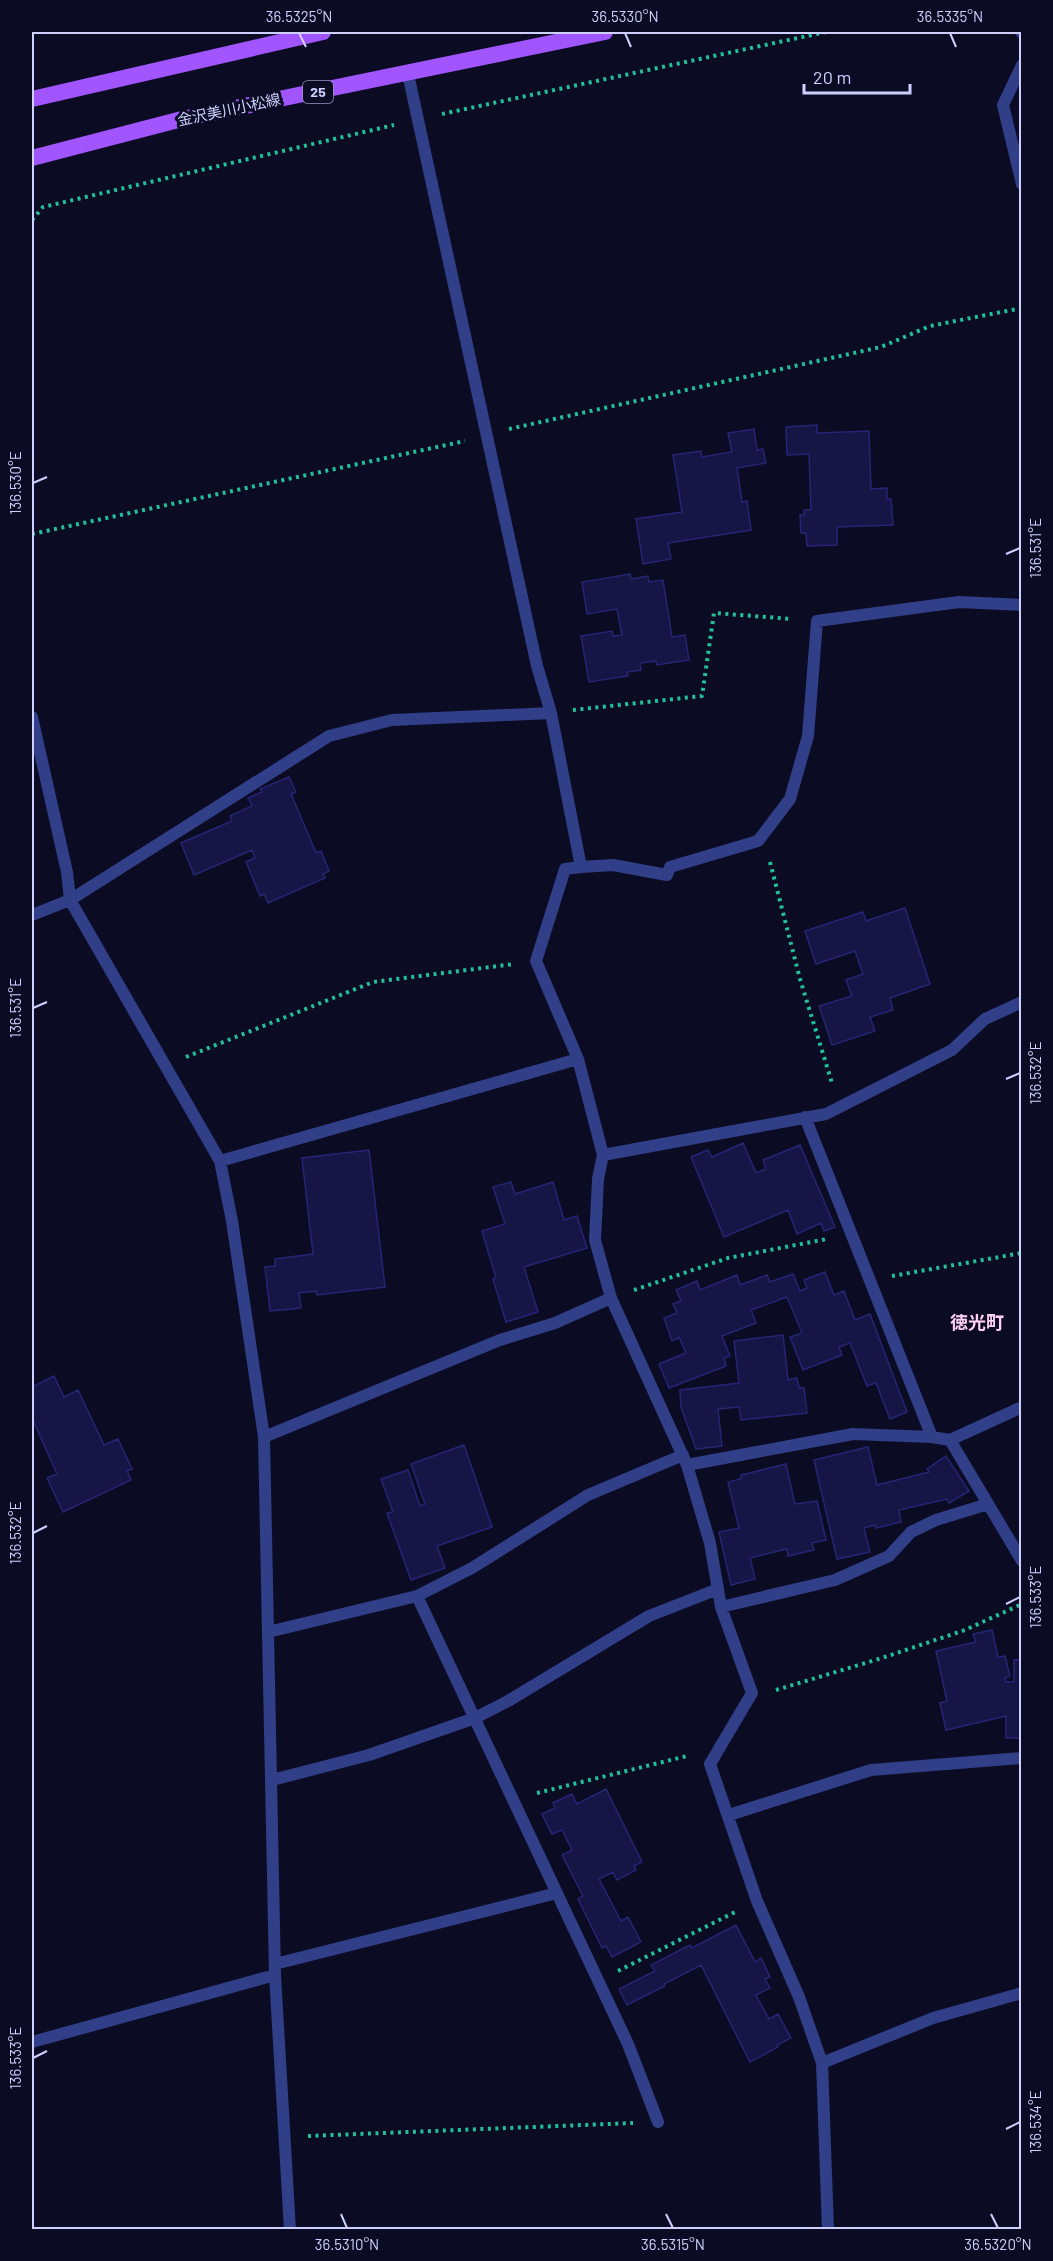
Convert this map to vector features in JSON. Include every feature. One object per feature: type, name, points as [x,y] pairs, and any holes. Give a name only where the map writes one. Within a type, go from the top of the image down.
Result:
[{"type":"main road","points":[[32,99],[323,32]]},
{"type":"main road","name":"金沢美川小松線","points":[[32,158],[182,119],[605,32]]},
{"type":"street","points":[[1022,64],[1003,105],[1022,184]]},
{"type":"street","points":[[408,74],[537,666],[551,713],[582,867]]},
{"type":"street","points":[[828,2229],[822,2062],[798,1997],[757,1901],[710,1764],[752,1692],[721,1607],[710,1543],[685,1460],[611,1298],[595,1240],[598,1179],[603,1155],[578,1059],[536,961],[565,869],[613,865],[667,875],[670,867],[758,841],[790,798],[808,736],[817,621],[959,602],[1022,605]]},
{"type":"street","points":[[32,915],[70,900],[329,736],[392,720],[551,713]]},
{"type":"street","points":[[32,717],[67,872],[70,900],[220,1161],[232,1221],[264,1437],[275,1969],[290,2229]]},
{"type":"street","points":[[603,1155],[826,1114],[952,1050],[985,1019],[1022,1002]]},
{"type":"street","points":[[220,1161],[578,1059]]},
{"type":"street","points":[[805,1117],[932,1437]]},
{"type":"street","points":[[264,1437],[500,1340],[555,1323],[611,1298]]},
{"type":"street","points":[[268,1632],[417,1596],[472,1568],[588,1495],[685,1460],[853,1434],[932,1437],[950,1440],[1022,1407]]},
{"type":"street","points":[[950,1440],[1022,1561]]},
{"type":"street","points":[[721,1607],[835,1580],[889,1556],[911,1532],[936,1520],[988,1504]]},
{"type":"street","points":[[272,1779],[369,1755],[475,1718],[649,1616],[718,1589]]},
{"type":"street","points":[[417,1596],[628,2044],[658,2122]]},
{"type":"street","points":[[729,1815],[871,1770],[1022,1758]]},
{"type":"street","points":[[32,2042],[275,1969],[557,1893]]},
{"type":"street","points":[[822,2062],[933,2018],[1022,1993]]},
{"type":"path","points":[[32,534],[471,439],[486,431],[505,430],[882,347],[930,326],[1022,308]]},
{"type":"path","points":[[551,713],[702,696],[714,613],[817,621]]},
{"type":"path","points":[[758,841],[769,858],[801,979],[839,1107]]},
{"type":"path","points":[[165,1065],[373,982],[536,961]]},
{"type":"path","points":[[611,1298],[728,1258],[851,1234]]},
{"type":"path","points":[[869,1280],[1022,1253]]},
{"type":"path","points":[[752,1692],[768,1693],[882,1658],[965,1630],[1022,1604]]},
{"type":"path","points":[[513,1799],[699,1754],[710,1764]]},
{"type":"path","points":[[599,1981],[757,1901]]},
{"type":"path","points":[[284,2137],[658,2122]]},
{"type":"building","points":[[817,425],[817,433],[869,431],[871,489],[887,488],[887,499],[891,499],[893,525],[837,527],[837,545],[807,546],[806,533],[801,533],[800,515],[804,515],[804,510],[811,510],[809,454],[787,455],[786,427]]},
{"type":"building","points":[[754,429],[757,450],[763,449],[766,463],[737,468],[742,502],[747,501],[751,530],[668,543],[671,559],[643,564],[636,519],[682,512],[673,455],[701,451],[702,457],[732,452],[728,433]]},
{"type":"building","points":[[630,574],[631,579],[648,576],[649,582],[663,580],[672,637],[685,635],[689,660],[657,665],[656,661],[640,663],[641,670],[627,672],[628,676],[589,682],[581,636],[612,631],[613,636],[622,635],[617,609],[587,614],[582,582]]},
{"type":"building","points":[[289,777],[296,792],[291,794],[316,853],[321,851],[329,871],[323,874],[325,878],[268,903],[264,894],[260,896],[246,862],[255,858],[252,850],[194,875],[181,843],[232,821],[230,816],[252,806],[248,798],[262,792],[260,789]]},
{"type":"building","points":[[905,908],[930,984],[890,998],[893,1010],[870,1017],[875,1031],[832,1045],[819,1006],[852,996],[846,980],[863,974],[855,951],[816,964],[805,931],[863,912],[866,921]]},
{"type":"building","points":[[743,1143],[756,1173],[766,1169],[763,1160],[800,1145],[835,1227],[824,1231],[821,1223],[797,1234],[788,1210],[724,1237],[691,1157],[708,1150],[712,1157]]},
{"type":"building","points":[[369,1150],[385,1287],[317,1295],[316,1291],[299,1293],[301,1308],[270,1311],[265,1267],[275,1266],[275,1259],[313,1254],[302,1158]]},
{"type":"building","points":[[511,1182],[515,1194],[553,1182],[564,1220],[577,1216],[587,1248],[524,1267],[538,1312],[506,1322],[482,1231],[505,1224],[493,1187]]},
{"type":"building","points":[[825,1272],[834,1295],[844,1291],[855,1320],[870,1314],[907,1412],[890,1419],[876,1383],[867,1386],[850,1343],[839,1347],[842,1355],[803,1370],[790,1337],[802,1333],[787,1297],[751,1310],[756,1323],[722,1336],[730,1356],[724,1358],[726,1366],[669,1388],[659,1364],[686,1353],[679,1337],[672,1341],[664,1318],[677,1313],[673,1304],[681,1301],[676,1290],[697,1281],[700,1290],[737,1275],[740,1285],[767,1275],[770,1282],[793,1274],[800,1291],[807,1288],[804,1280]]},
{"type":"building","points":[[783,1335],[788,1380],[797,1378],[799,1388],[804,1388],[807,1413],[741,1420],[739,1407],[718,1409],[722,1446],[696,1449],[681,1407],[680,1390],[739,1383],[734,1341]]},
{"type":"building","points":[[54,1376],[64,1397],[78,1390],[104,1445],[118,1439],[132,1469],[127,1471],[131,1480],[63,1512],[47,1478],[57,1474],[32,1418],[32,1387]]},
{"type":"building","points":[[464,1445],[492,1527],[437,1546],[445,1568],[411,1580],[387,1513],[393,1512],[381,1479],[408,1470],[420,1506],[425,1504],[411,1464]]},
{"type":"building","points":[[868,1447],[877,1485],[929,1472],[927,1469],[946,1456],[969,1491],[949,1503],[947,1499],[899,1510],[901,1522],[876,1528],[875,1525],[864,1528],[870,1552],[837,1559],[814,1460]]},
{"type":"building","points":[[786,1464],[795,1504],[817,1501],[826,1540],[812,1543],[814,1550],[788,1556],[787,1549],[750,1558],[755,1579],[731,1585],[719,1532],[739,1528],[728,1482],[741,1479],[741,1475]]},
{"type":"building","points":[[992,1630],[998,1657],[1005,1656],[1010,1676],[1005,1678],[1006,1682],[1014,1682],[1014,1660],[1022,1660],[1022,1738],[1006,1738],[1006,1716],[946,1730],[940,1703],[947,1701],[936,1651],[976,1642],[973,1634]]},
{"type":"building","points":[[606,1789],[642,1862],[634,1866],[636,1870],[617,1880],[613,1872],[599,1879],[621,1921],[628,1917],[641,1942],[612,1957],[606,1946],[602,1948],[578,1899],[583,1896],[562,1855],[572,1850],[562,1830],[552,1834],[542,1814],[555,1808],[553,1803],[572,1794],[577,1804]]},
{"type":"building","points":[[736,1925],[755,1962],[761,1958],[770,1977],[765,1979],[770,1988],[756,1995],[769,2019],[778,2014],[791,2038],[750,2062],[701,1965],[627,2005],[619,1989],[655,1971],[651,1965],[690,1945],[692,1948]]},
{"type":"district","name":"徳光町","points":[[977,1323]]}]
